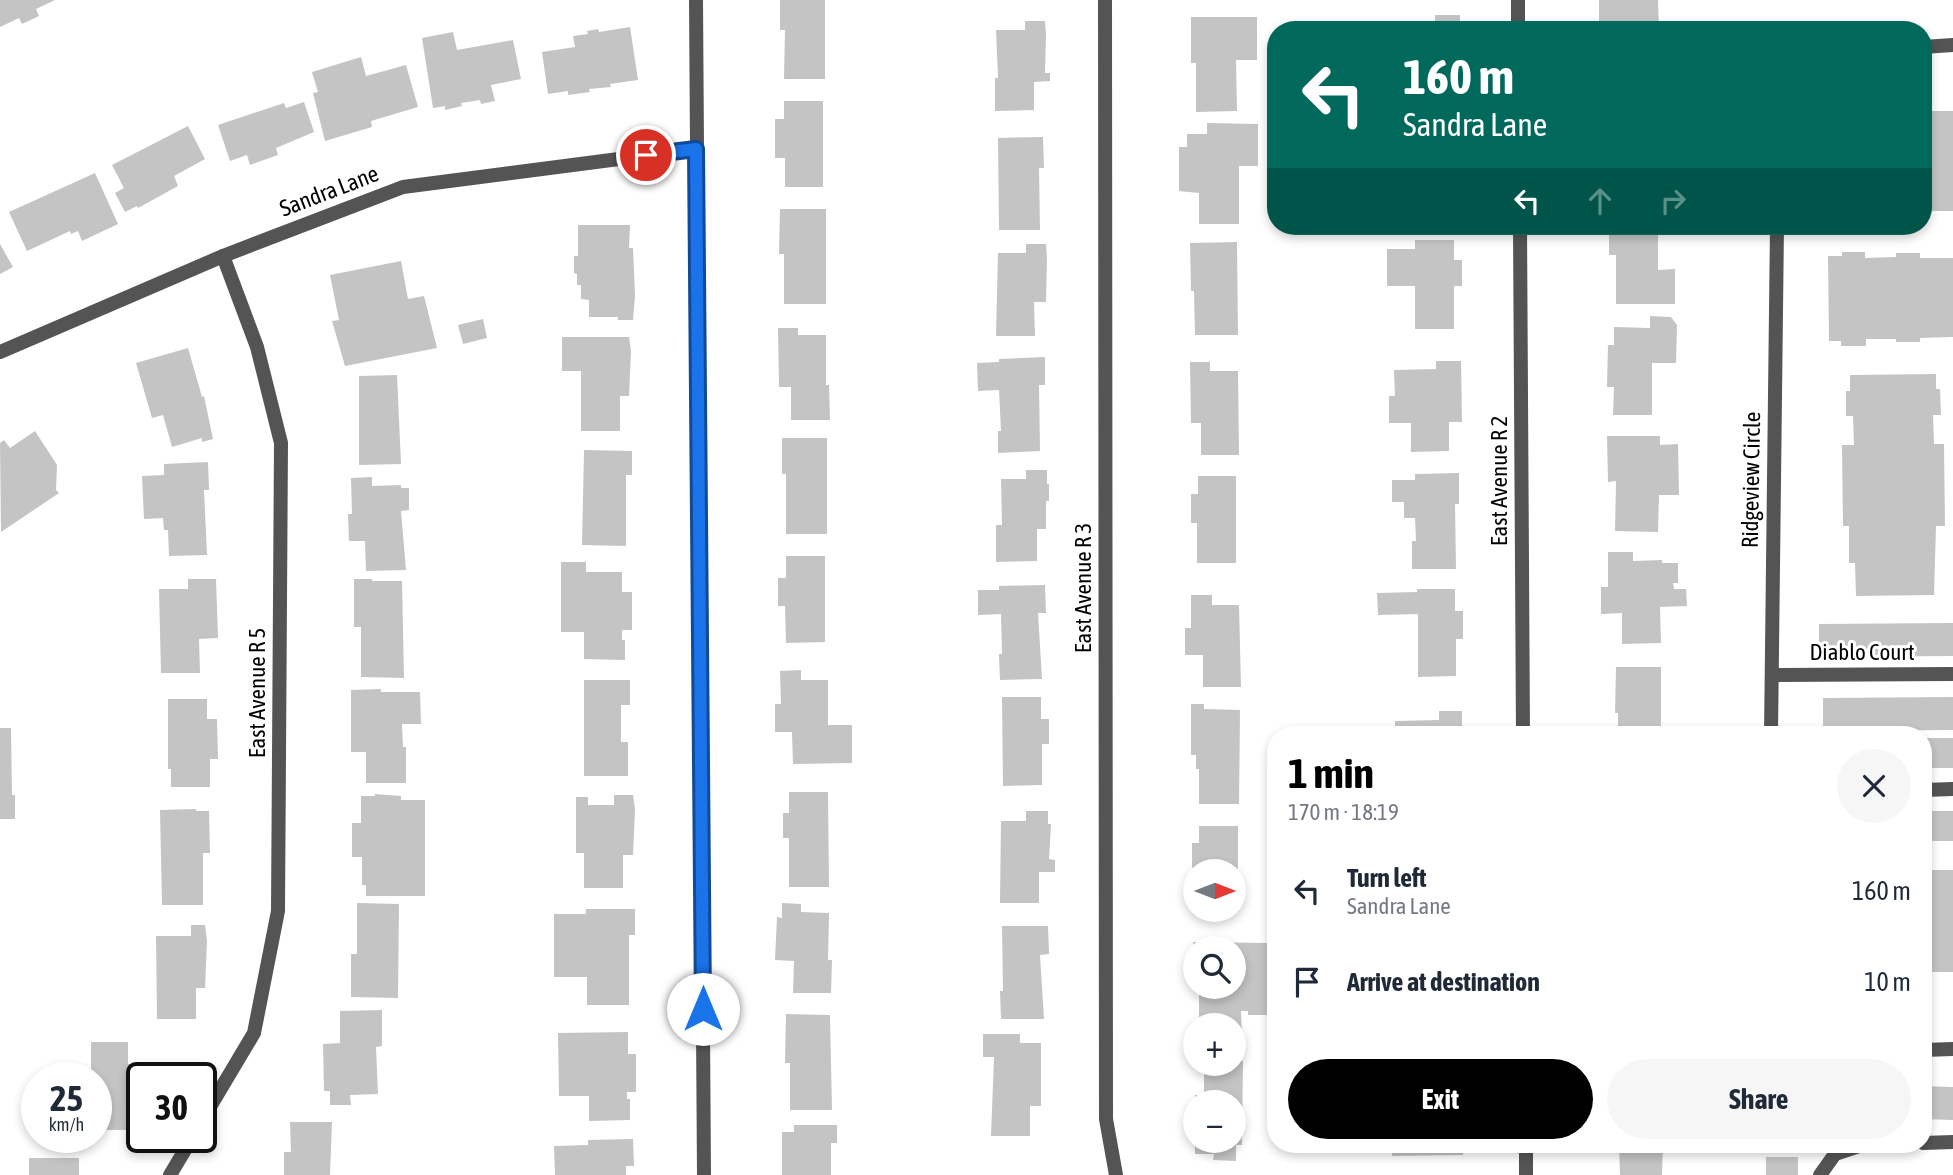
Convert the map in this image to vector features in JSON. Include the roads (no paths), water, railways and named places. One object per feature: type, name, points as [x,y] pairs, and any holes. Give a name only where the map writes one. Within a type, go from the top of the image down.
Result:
[{"type":"street","points":[[696,0],[704,1175]]},
{"type":"street","name":"East Avenue R 3","points":[[1105,0],[1106,1119],[1116,1175]]},
{"type":"street","points":[[1518,0],[1518,21]]},
{"type":"street","points":[[1932,47],[1953,46]]},
{"type":"street","name":"Sandra Lane","points":[[0,352],[223,256],[403,187],[696,149]]},
{"type":"street","name":"East Avenue R 2","points":[[1520,235],[1523,726]]},
{"type":"street","name":"Ridgeview Circle","points":[[1771,726],[1777,235]]},
{"type":"street","name":"East Avenue R 5","points":[[217,1095],[254,1033],[278,911],[281,443],[257,347],[223,256]]},
{"type":"street","name":"Diablo Court","points":[[1772,675],[1953,674]]},
{"type":"street","points":[[1932,790],[1953,789]]},
{"type":"street","points":[[1932,1050],[1953,1049]]},
{"type":"street","points":[[1932,1143],[1953,1142]]},
{"type":"street","points":[[170,1175],[183,1153]]},
{"type":"street","points":[[1526,1153],[1526,1175]]},
{"type":"street","points":[[1820,1175],[1838,1153]]}]
